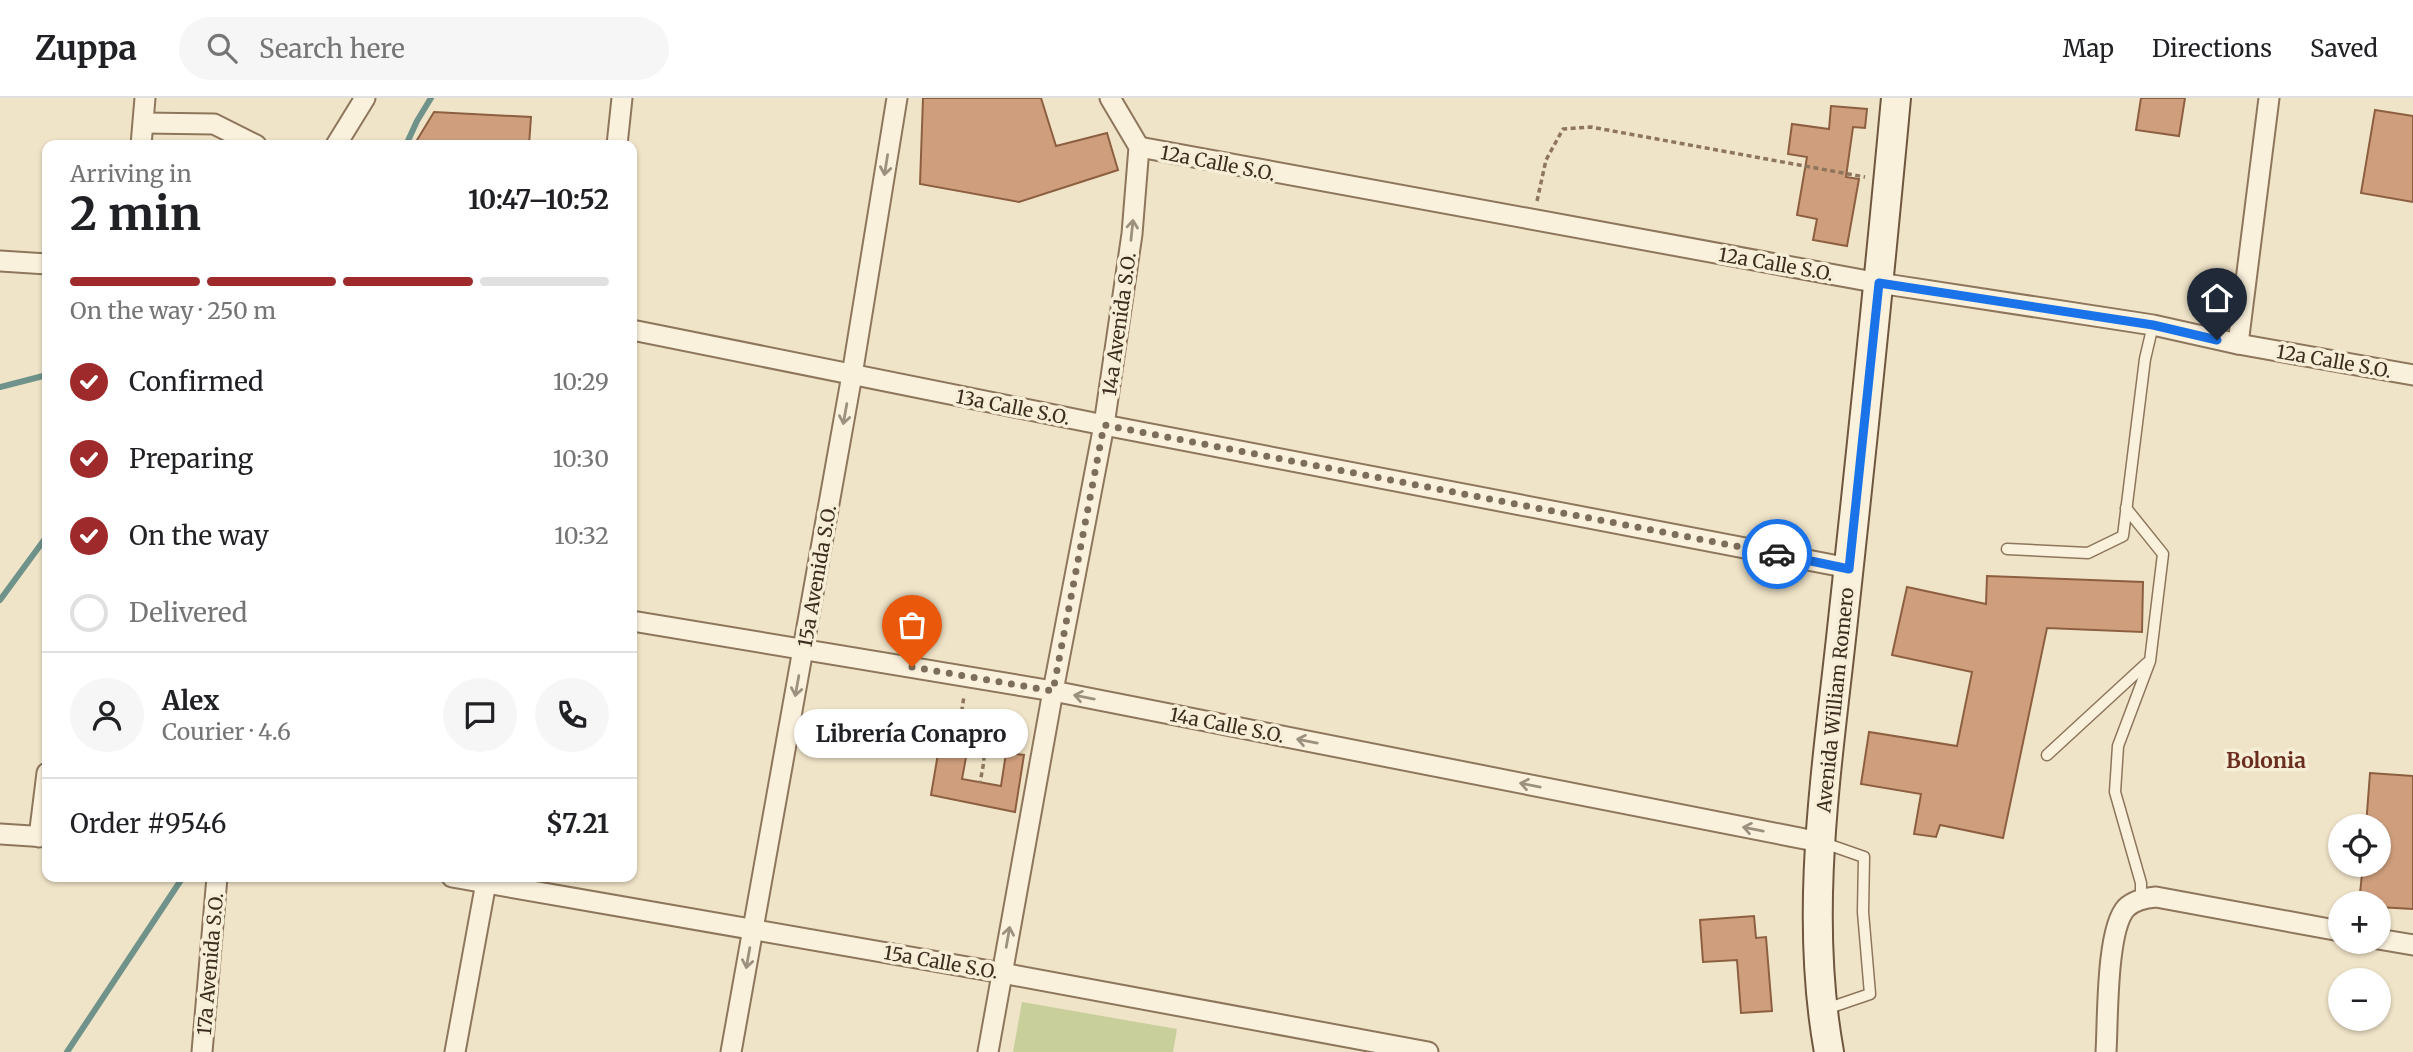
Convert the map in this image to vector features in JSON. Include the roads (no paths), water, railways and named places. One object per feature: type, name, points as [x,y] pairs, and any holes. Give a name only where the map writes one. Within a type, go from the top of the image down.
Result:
[{"type":"main road","name":"Avenida William Romero","points":[[1829,1052],[1822,1010],[1817,940],[1820,842],[1896,98]]},
{"type":"street","points":[[142,140],[145,98]]},
{"type":"street","points":[[339,140],[365,98]]},
{"type":"street","points":[[618,140],[622,98]]},
{"type":"street","name":"15a Avenida S.O.","points":[[731,1052],[852,374],[897,98]]},
{"type":"street","points":[[1110,98],[1139,147]]},
{"type":"street","points":[[2238,344],[2269,98]]},
{"type":"street","points":[[144,123],[214,124],[246,140]]},
{"type":"street","name":"12a Calle S.O.","points":[[1139,147],[1879,283],[2153,325],[2238,344],[2413,374]]},
{"type":"street","name":"14a Avenida S.O.","points":[[988,1052],[1104,425],[1132,234],[1139,147]]},
{"type":"street","points":[[0,261],[42,264]]},
{"type":"street","name":"13a Calle S.O.","points":[[637,331],[1104,425],[1849,569]]},
{"type":"street","name":"14a Calle S.O.","points":[[637,622],[1053,691],[1820,842]]},
{"type":"street","points":[[0,834],[42,837]]},
{"type":"street","name":"17a Avenida S.O.","points":[[202,1052],[218,882]]},
{"type":"street","points":[[456,1052],[487,882]]},
{"type":"street","name":"15a Calle S.O.","points":[[498,882],[1002,973],[1384,1047],[1428,1052]]},
{"type":"street","points":[[2106,1052],[2111,963],[2116,929],[2126,909],[2141,899],[2156,897],[2328,929]]},
{"type":"street","points":[[2391,941],[2413,945]]},
{"type":"lane","points":[[2007,550],[2088,553],[2123,536],[2145,359],[2153,325]]},
{"type":"lane","points":[[2126,508],[2163,554],[2150,661],[2118,746],[2115,792],[2141,883],[2141,899]]},
{"type":"lane","points":[[2047,755],[2150,661]]},
{"type":"lane","points":[[1820,842],[1864,857],[1864,912],[1870,994],[1822,1010]]},
{"type":"waterway","points":[[408,140],[431,98]]},
{"type":"waterway","points":[[0,387],[42,376]]},
{"type":"waterway","points":[[0,600],[42,543]]},
{"type":"waterway","points":[[67,1052],[180,882]]},
{"type":"place","name":"Librería Conapro","points":[[912,667]]},
{"type":"district","name":"Bolonia","points":[[2266,761]]}]
